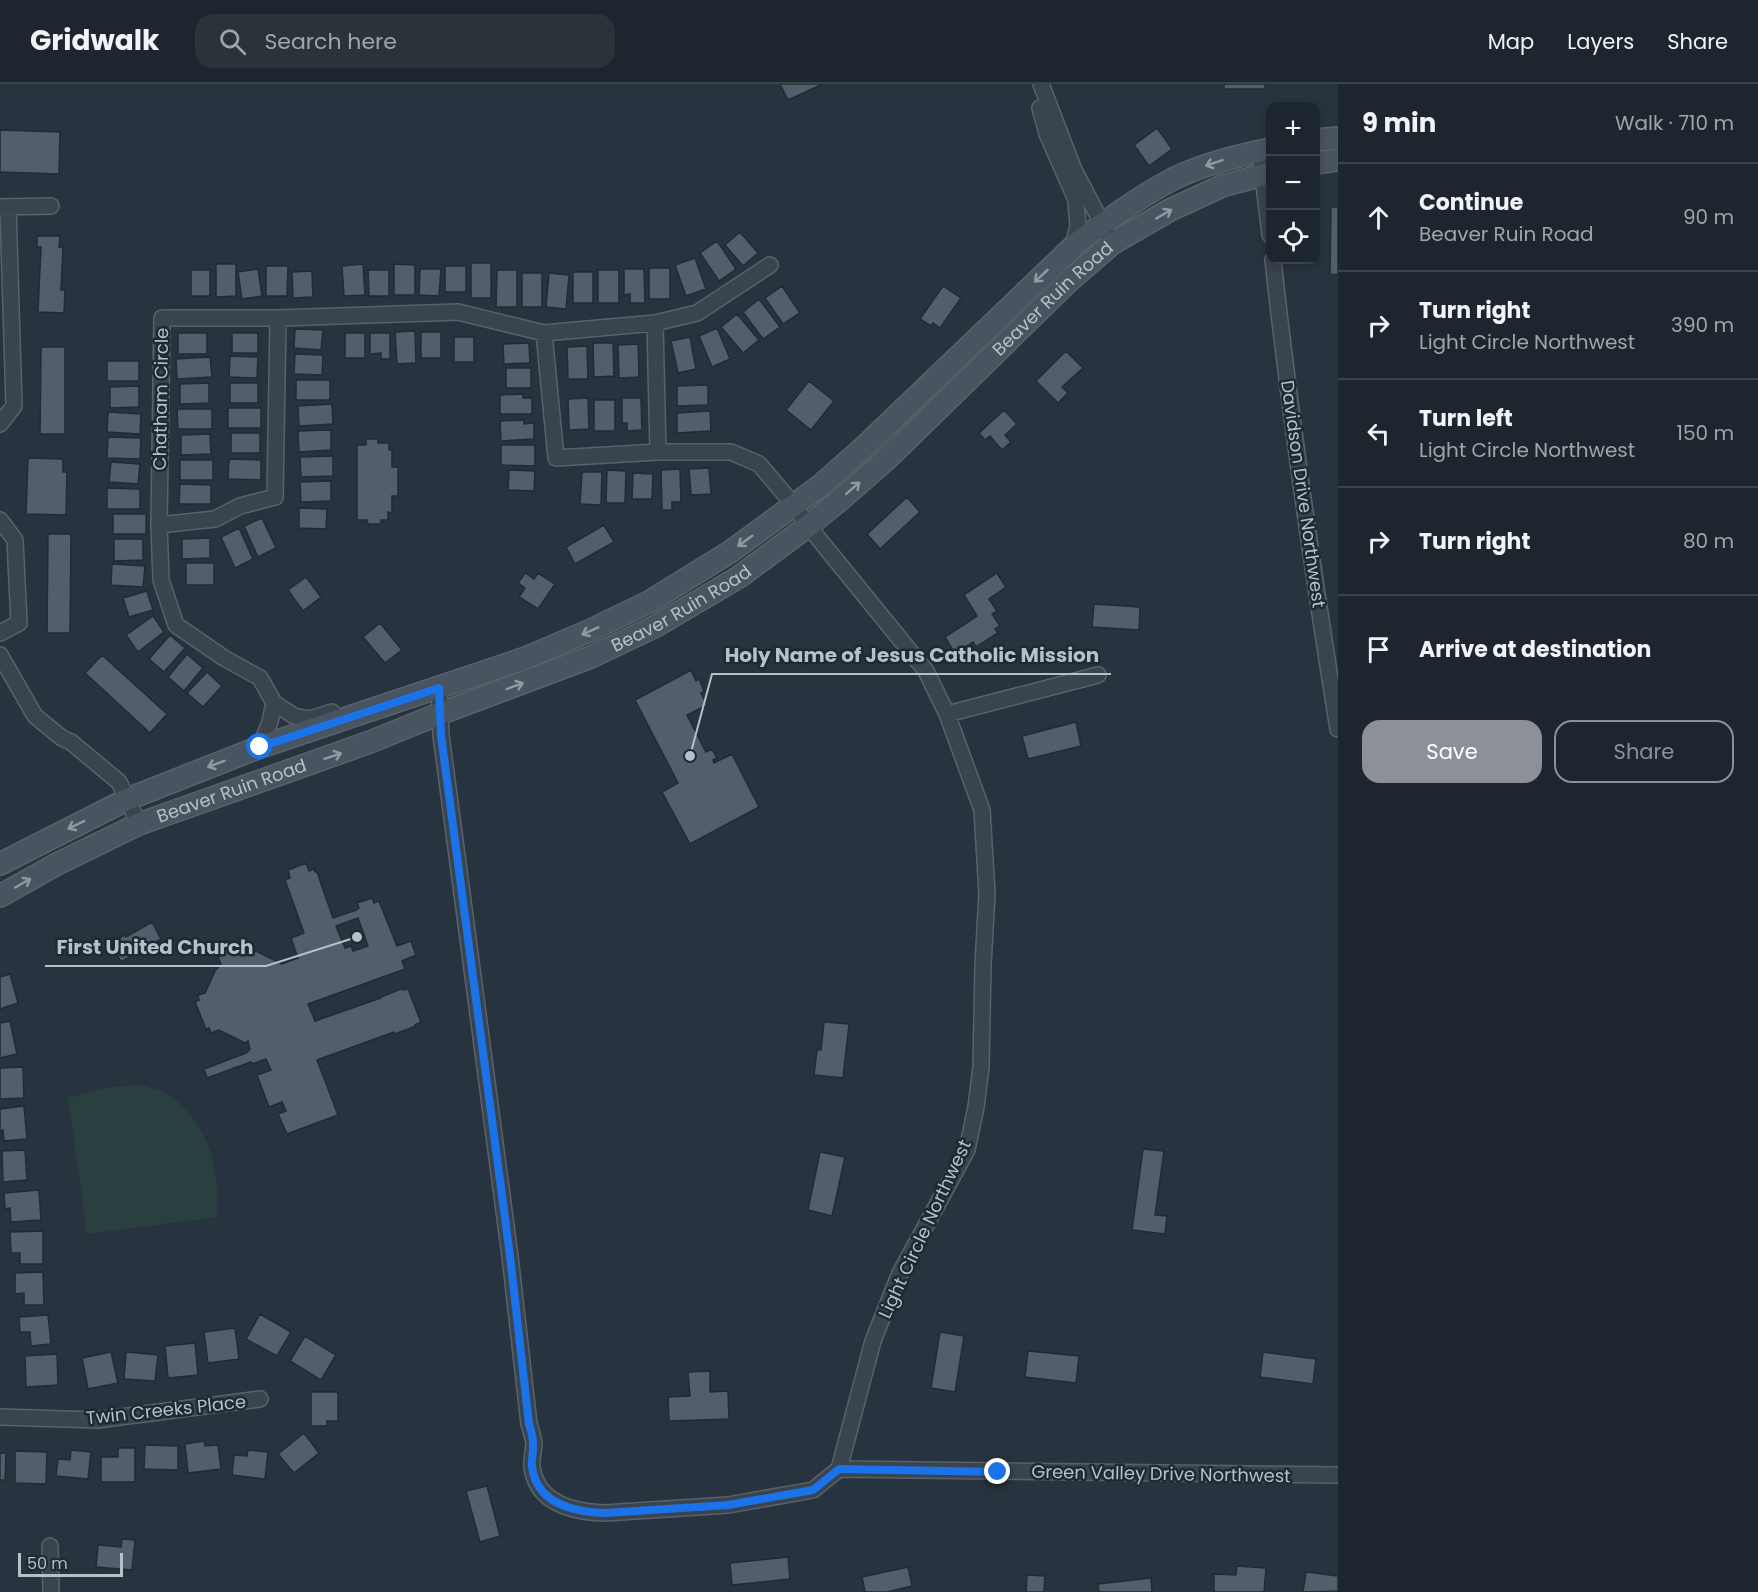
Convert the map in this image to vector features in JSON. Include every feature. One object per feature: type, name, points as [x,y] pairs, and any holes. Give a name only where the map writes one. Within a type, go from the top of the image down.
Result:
[{"type":"main road","points":[[1320,140],[1338,138]]},
{"type":"main road","name":"Beaver Ruin Road","points":[[0,864],[128,799],[260,747],[523,659],[649,602],[730,552],[793,507],[862,450],[1073,246],[1101,224],[1175,179],[1230,158],[1265,150]]},
{"type":"main road","points":[[1320,163],[1338,160]]},
{"type":"main road","name":"Beaver Ruin Road","points":[[0,896],[57,864],[139,824],[370,742],[591,657],[656,626],[738,578],[808,526],[888,458],[1069,281],[1113,243],[1170,210],[1222,186],[1266,174]]},
{"type":"street","points":[[1039,84],[1074,170],[1113,243]]},
{"type":"street","points":[[1039,84],[1038,102],[1047,134],[1076,200],[1078,226],[1073,246]]},
{"type":"street","points":[[0,424],[14,406],[4,207],[51,206]]},
{"type":"street","name":"Davidson Drive Northwest","points":[[1273,264],[1314,580],[1338,729]]},
{"type":"street","name":"Chatham Circle","points":[[274,703],[260,678],[224,658],[176,625],[161,580],[159,525],[162,318],[278,318],[458,312],[544,333],[655,323],[697,313],[770,266]]},
{"type":"street","points":[[159,525],[215,519],[240,506],[275,497],[278,318]]},
{"type":"street","points":[[655,323],[658,452]]},
{"type":"street","points":[[544,333],[556,458],[658,452],[730,452],[759,464],[793,507]]},
{"type":"street","name":"Light Circle Northwest","points":[[793,507],[926,671],[947,714],[982,810],[987,894],[981,1067],[967,1150],[900,1273],[873,1341],[839,1469]]},
{"type":"street","points":[[0,520],[15,540],[19,623],[0,633]]},
{"type":"street","points":[[0,655],[35,716],[119,782],[139,824]]},
{"type":"street","points":[[947,714],[1098,675]]},
{"type":"street","points":[[439,688],[439,714],[510,1256],[529,1424],[534,1443],[532,1467],[538,1487],[555,1503],[587,1512],[605,1513],[728,1505],[813,1490],[839,1469]]},
{"type":"street","points":[[260,747],[270,722],[274,703],[294,716],[310,719],[342,709],[352,717]]},
{"type":"street","name":"Twin Creeks Place","points":[[0,1417],[97,1420],[260,1399]]},
{"type":"street","name":"Green Valley Drive Northwest","points":[[839,1469],[1338,1476]]},
{"type":"street","points":[[50,1546],[51,1592]]},
{"type":"green space","points":[[141,1085],[163,1092],[174,1099],[184,1107],[199,1127],[214,1163],[217,1180],[217,1217],[87,1234],[68,1098],[104,1088]]},
{"type":"building","points":[[780,84],[823,84],[788,100]]},
{"type":"building","points":[[1224,84],[1265,84],[1265,89],[1224,89]]},
{"type":"building","points":[[1157,128],[1172,149],[1149,166],[1134,145]]},
{"type":"building","points":[[0,130],[60,132],[59,174],[0,172]]},
{"type":"building","points":[[1331,207],[1338,207],[1338,275],[1330,274]]},
{"type":"building","points":[[740,232],[758,253],[743,266],[725,245]]},
{"type":"building","points":[[37,236],[60,236],[59,247],[63,247],[61,290],[65,290],[64,313],[38,312],[41,247],[37,247]]},
{"type":"building","points":[[717,241],[736,269],[719,281],[700,253]]},
{"type":"building","points":[[695,258],[706,289],[686,296],[675,265]]},
{"type":"building","points":[[471,263],[491,263],[491,298],[471,298]]},
{"type":"building","points":[[216,264],[236,264],[236,296],[216,297]]},
{"type":"building","points":[[363,264],[365,295],[344,296],[342,266]]},
{"type":"building","points":[[394,264],[415,265],[415,295],[394,295]]},
{"type":"building","points":[[266,266],[288,266],[287,296],[266,296]]},
{"type":"building","points":[[445,266],[466,266],[466,292],[445,292]]},
{"type":"building","points":[[649,268],[670,268],[670,299],[649,299]]},
{"type":"building","points":[[258,269],[262,296],[242,299],[238,272]]},
{"type":"building","points":[[420,269],[441,269],[439,296],[419,295]]},
{"type":"building","points":[[624,269],[644,269],[645,303],[630,303],[630,294],[624,295]]},
{"type":"building","points":[[191,270],[210,270],[210,296],[191,296]]},
{"type":"building","points":[[368,270],[389,270],[389,296],[369,296]]},
{"type":"building","points":[[497,270],[517,270],[517,307],[496,307]]},
{"type":"building","points":[[598,270],[619,270],[619,303],[598,303]]},
{"type":"building","points":[[312,271],[313,297],[293,298],[292,272]]},
{"type":"building","points":[[573,272],[593,272],[593,303],[573,303]]},
{"type":"building","points":[[522,273],[542,273],[542,307],[522,307]]},
{"type":"building","points":[[549,273],[569,275],[566,309],[546,307]]},
{"type":"building","points":[[782,286],[800,313],[783,324],[765,298]]},
{"type":"building","points":[[943,286],[961,298],[940,328],[933,323],[931,326],[920,319]]},
{"type":"building","points":[[759,299],[780,327],[763,339],[743,312]]},
{"type":"building","points":[[737,314],[759,340],[743,353],[721,327]]},
{"type":"building","points":[[717,328],[730,359],[712,367],[699,336]]},
{"type":"building","points":[[295,329],[323,330],[321,350],[294,348]]},
{"type":"building","points":[[415,331],[416,363],[397,364],[395,332]]},
{"type":"building","points":[[421,332],[441,332],[441,358],[421,358]]},
{"type":"building","points":[[178,333],[207,333],[207,354],[178,354]]},
{"type":"building","points":[[232,333],[258,333],[258,353],[232,353]]},
{"type":"building","points":[[345,333],[365,333],[365,358],[345,358]]},
{"type":"building","points":[[370,333],[390,333],[390,359],[381,359],[381,353],[370,354]]},
{"type":"building","points":[[454,337],[474,337],[474,362],[454,362]]},
{"type":"building","points":[[690,337],[696,369],[678,373],[671,341]]},
{"type":"building","points":[[529,343],[530,363],[504,364],[503,344]]},
{"type":"building","points":[[593,343],[613,343],[614,376],[594,377]]},
{"type":"building","points":[[638,344],[639,377],[619,378],[618,345]]},
{"type":"building","points":[[587,346],[588,379],[568,379],[567,347]]},
{"type":"building","points":[[41,347],[65,347],[65,434],[40,434]]},
{"type":"building","points":[[1066,351],[1083,368],[1062,387],[1068,393],[1058,403],[1036,381]]},
{"type":"building","points":[[295,354],[323,355],[322,375],[294,374]]},
{"type":"building","points":[[230,356],[258,357],[257,378],[229,377]]},
{"type":"building","points":[[210,357],[212,377],[177,379],[176,359]]},
{"type":"building","points":[[107,361],[139,361],[139,381],[107,381]]},
{"type":"building","points":[[506,368],[531,368],[531,388],[506,388]]},
{"type":"building","points":[[296,380],[330,380],[330,400],[296,400]]},
{"type":"building","points":[[809,381],[834,401],[811,430],[786,410]]},
{"type":"building","points":[[209,383],[209,403],[180,404],[180,384]]},
{"type":"building","points":[[230,383],[258,383],[258,403],[230,403]]},
{"type":"building","points":[[708,385],[708,405],[677,406],[677,386]]},
{"type":"building","points":[[139,386],[139,407],[110,408],[110,387]]},
{"type":"building","points":[[523,394],[523,398],[532,398],[532,414],[500,414],[500,395]]},
{"type":"building","points":[[588,398],[589,429],[569,430],[568,399]]},
{"type":"building","points":[[622,398],[641,398],[642,430],[627,431],[627,423],[622,423]]},
{"type":"building","points":[[594,400],[615,400],[615,431],[594,431]]},
{"type":"building","points":[[332,404],[333,424],[299,426],[298,406]]},
{"type":"building","points":[[228,408],[261,408],[261,428],[228,428]]},
{"type":"building","points":[[177,409],[212,409],[212,429],[178,429]]},
{"type":"building","points":[[1004,410],[1017,424],[1005,435],[1011,442],[1002,450],[990,436],[985,440],[979,433]]},
{"type":"building","points":[[710,411],[711,431],[677,433],[677,413]]},
{"type":"building","points":[[108,412],[141,414],[140,434],[107,432]]},
{"type":"building","points":[[524,420],[524,424],[534,423],[534,439],[501,441],[500,421]]},
{"type":"building","points":[[331,430],[331,450],[299,452],[298,431]]},
{"type":"building","points":[[231,433],[260,433],[260,453],[231,453]]},
{"type":"building","points":[[210,434],[211,454],[181,455],[181,435]]},
{"type":"building","points":[[108,437],[141,438],[140,459],[107,458]]},
{"type":"building","points":[[366,439],[378,439],[378,443],[389,443],[389,450],[392,450],[392,467],[398,467],[398,496],[392,496],[392,513],[388,512],[388,520],[381,520],[381,524],[368,524],[367,520],[357,520],[357,445],[366,445]]},
{"type":"building","points":[[501,445],[535,445],[535,466],[501,465]]},
{"type":"building","points":[[333,456],[333,476],[301,477],[300,457]]},
{"type":"building","points":[[28,458],[63,459],[63,472],[67,472],[66,515],[26,514]]},
{"type":"building","points":[[229,459],[261,460],[261,480],[228,479]]},
{"type":"building","points":[[180,460],[213,460],[213,480],[180,480]]},
{"type":"building","points":[[111,462],[140,464],[138,484],[109,482]]},
{"type":"building","points":[[709,468],[711,494],[691,495],[689,469]]},
{"type":"building","points":[[680,469],[681,502],[672,502],[672,510],[662,510],[661,470]]},
{"type":"building","points":[[509,470],[535,471],[534,491],[508,490]]},
{"type":"building","points":[[607,470],[626,471],[625,503],[606,503]]},
{"type":"building","points":[[582,472],[602,472],[601,505],[580,504]]},
{"type":"building","points":[[633,473],[653,474],[652,499],[632,499]]},
{"type":"building","points":[[331,481],[331,501],[301,502],[300,482]]},
{"type":"building","points":[[180,484],[211,485],[211,504],[179,504]]},
{"type":"building","points":[[107,488],[140,489],[140,509],[107,509]]},
{"type":"building","points":[[907,497],[920,512],[880,549],[867,534]]},
{"type":"building","points":[[299,508],[327,509],[326,529],[299,528]]},
{"type":"building","points":[[113,514],[146,514],[146,534],[113,534]]},
{"type":"building","points":[[262,518],[276,548],[258,557],[244,526]]},
{"type":"building","points":[[604,525],[614,542],[575,564],[566,547]]},
{"type":"building","points":[[239,528],[253,559],[235,568],[221,537]]},
{"type":"building","points":[[48,534],[71,534],[70,633],[47,633]]},
{"type":"building","points":[[210,538],[210,558],[182,559],[182,539]]},
{"type":"building","points":[[114,539],[143,539],[143,560],[114,561]]},
{"type":"building","points":[[186,563],[214,563],[214,585],[186,585]]},
{"type":"building","points":[[112,564],[145,566],[143,587],[111,585]]},
{"type":"building","points":[[525,573],[534,579],[538,573],[555,584],[538,609],[519,597],[525,588],[518,583]]},
{"type":"building","points":[[997,573],[1006,587],[989,599],[997,611],[992,614],[1000,626],[995,629],[998,633],[976,647],[973,642],[955,654],[945,637],[977,616],[964,595]]},
{"type":"building","points":[[306,577],[321,597],[303,611],[288,590]]},
{"type":"building","points":[[147,591],[153,610],[129,617],[123,598]]},
{"type":"building","points":[[1094,604],[1140,607],[1139,630],[1092,627]]},
{"type":"building","points":[[153,616],[164,632],[138,652],[126,635]]},
{"type":"building","points":[[380,623],[402,650],[385,663],[363,637]]},
{"type":"building","points":[[170,635],[185,648],[164,672],[149,659]]},
{"type":"building","points":[[187,654],[203,668],[184,691],[168,677]]},
{"type":"building","points":[[102,655],[167,714],[150,733],[85,673]]},
{"type":"building","points":[[691,670],[696,681],[699,679],[704,691],[701,693],[707,705],[687,715],[706,752],[712,749],[717,758],[713,760],[714,763],[732,754],[759,807],[690,844],[662,792],[678,783],[635,700]]},
{"type":"building","points":[[207,672],[222,686],[203,707],[187,693]]},
{"type":"building","points":[[1076,722],[1081,746],[1028,759],[1022,736]]},
{"type":"building","points":[[306,863],[309,871],[314,869],[317,872],[333,918],[356,910],[359,908],[357,903],[372,898],[374,903],[379,901],[397,946],[411,941],[416,955],[402,961],[405,969],[308,1004],[315,1021],[403,988],[403,990],[408,989],[421,1022],[395,1034],[394,1032],[317,1060],[338,1115],[287,1134],[278,1114],[286,1111],[282,1102],[269,1107],[257,1075],[271,1070],[266,1059],[207,1078],[204,1069],[246,1053],[250,1049],[248,1041],[245,1043],[219,1030],[211,1033],[209,1028],[206,1029],[195,1002],[199,1000],[198,995],[205,993],[215,971],[221,964],[218,957],[222,955],[221,952],[244,943],[245,947],[251,945],[254,952],[282,964],[298,958],[291,938],[304,933],[285,880],[290,878],[288,870]],"holes":[[[358,918],[368,946],[353,951],[351,946],[345,948],[336,926]]]},
{"type":"building","points":[[152,922],[161,939],[121,962],[111,943]]},
{"type":"building","points":[[10,974],[18,1003],[0,1009],[0,977]]},
{"type":"building","points":[[10,1021],[17,1054],[0,1058],[0,1023]]},
{"type":"building","points":[[824,1022],[849,1024],[843,1078],[814,1075],[817,1050],[821,1050]]},
{"type":"building","points":[[23,1067],[24,1098],[0,1099],[0,1068]]},
{"type":"building","points":[[24,1106],[27,1139],[4,1141],[3,1130],[0,1131],[0,1109]]},
{"type":"building","points":[[1143,1149],[1164,1151],[1155,1215],[1167,1216],[1165,1234],[1132,1230]]},
{"type":"building","points":[[25,1150],[27,1180],[3,1182],[2,1151]]},
{"type":"building","points":[[820,1152],[845,1157],[832,1216],[808,1210]]},
{"type":"building","points":[[39,1190],[41,1220],[11,1222],[10,1208],[5,1209],[4,1193]]},
{"type":"building","points":[[43,1231],[43,1264],[20,1264],[20,1253],[11,1253],[10,1232]]},
{"type":"building","points":[[43,1272],[44,1305],[24,1305],[24,1293],[15,1294],[15,1273]]},
{"type":"building","points":[[260,1314],[291,1332],[277,1356],[246,1339]]},
{"type":"building","points":[[48,1315],[51,1344],[31,1346],[30,1332],[20,1332],[19,1317]]},
{"type":"building","points":[[235,1328],[239,1359],[208,1363],[204,1332]]},
{"type":"building","points":[[940,1332],[964,1336],[955,1392],[931,1388]]},
{"type":"building","points":[[305,1336],[336,1355],[321,1380],[290,1361]]},
{"type":"building","points":[[195,1343],[198,1375],[168,1378],[165,1346]]},
{"type":"building","points":[[1028,1351],[1079,1356],[1076,1383],[1025,1377]]},
{"type":"building","points":[[111,1352],[118,1383],[88,1389],[82,1358]]},
{"type":"building","points":[[126,1352],[158,1355],[155,1381],[124,1379]]},
{"type":"building","points":[[1263,1352],[1316,1359],[1313,1384],[1260,1377]]},
{"type":"building","points":[[57,1354],[58,1385],[26,1387],[25,1356]]},
{"type":"building","points":[[710,1371],[710,1392],[728,1391],[729,1419],[669,1421],[668,1397],[690,1396],[688,1372]]},
{"type":"building","points":[[311,1392],[338,1392],[338,1421],[327,1421],[327,1426],[311,1426]]},
{"type":"building","points":[[304,1433],[319,1453],[294,1473],[278,1454]]},
{"type":"building","points":[[204,1441],[205,1446],[218,1445],[221,1469],[188,1473],[185,1444]]},
{"type":"building","points":[[145,1445],[178,1446],[178,1470],[144,1469]]},
{"type":"building","points":[[118,1448],[135,1448],[135,1482],[101,1482],[101,1457],[118,1457]]},
{"type":"building","points":[[71,1450],[91,1452],[88,1479],[56,1476],[58,1459],[70,1460]]},
{"type":"building","points":[[248,1450],[268,1452],[265,1479],[232,1475],[234,1455],[247,1456]]},
{"type":"building","points":[[15,1451],[47,1452],[46,1484],[15,1483]]},
{"type":"building","points":[[0,1453],[6,1453],[5,1480],[0,1480]]},
{"type":"building","points":[[487,1486],[500,1536],[480,1542],[466,1491]]},
{"type":"building","points":[[122,1539],[135,1540],[132,1570],[96,1567],[98,1545],[121,1547]]},
{"type":"building","points":[[788,1557],[790,1579],[732,1585],[730,1563]]},
{"type":"building","points":[[1237,1566],[1266,1568],[1264,1592],[1214,1592],[1214,1574],[1236,1575]]},
{"type":"building","points":[[908,1567],[912,1586],[887,1592],[865,1592],[862,1577]]},
{"type":"building","points":[[1306,1572],[1338,1576],[1338,1591],[1303,1592]]},
{"type":"building","points":[[1027,1575],[1045,1576],[1044,1592],[1026,1592]]},
{"type":"building","points":[[1151,1578],[1152,1592],[1099,1592],[1098,1584]]},
{"type":"place","name":"Holy Name of Jesus Catholic Mission","points":[[690,756]]},
{"type":"place","name":"First United Church","points":[[357,937]]},
{"type":"route","points":[[260,747],[439,688],[441,735],[510,1256],[529,1424],[534,1443],[532,1467],[538,1487],[555,1503],[587,1512],[605,1513],[728,1505],[813,1490],[839,1469],[998,1472]]}]
